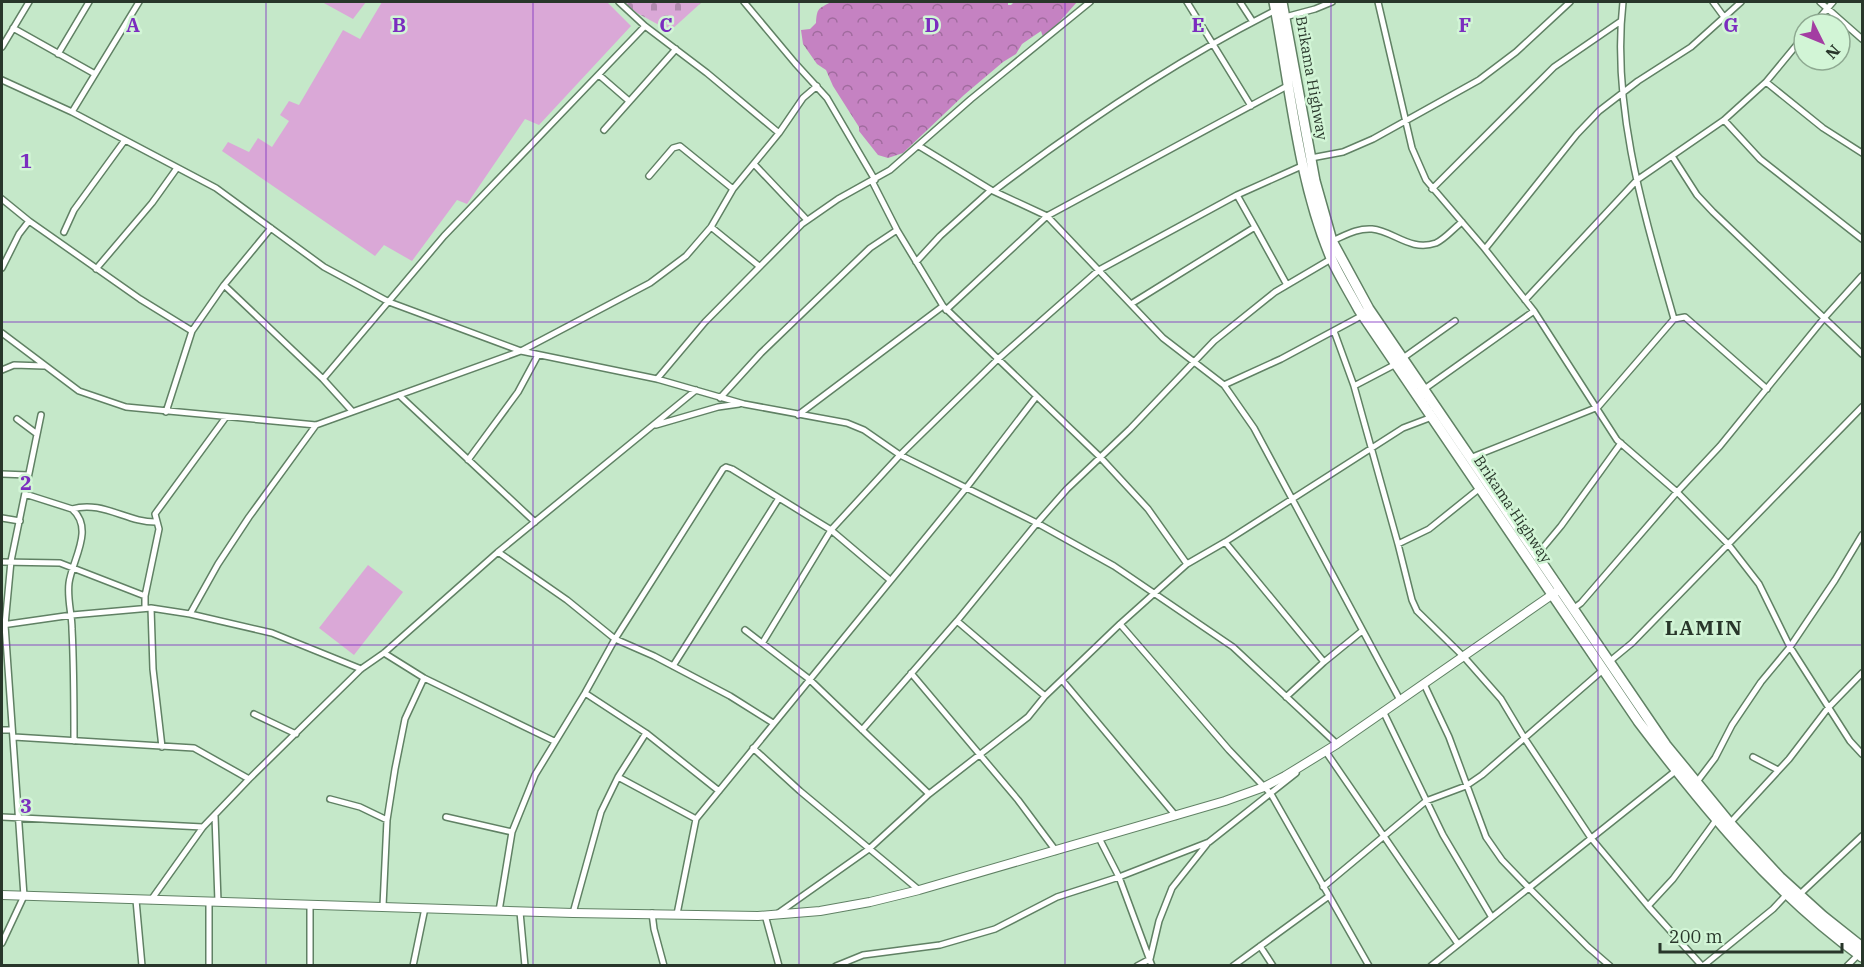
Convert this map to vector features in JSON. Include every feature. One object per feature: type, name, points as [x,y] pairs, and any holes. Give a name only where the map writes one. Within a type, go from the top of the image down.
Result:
[{"type":"highway","name":"Brikama Highway","points":[[1279,5],[1285,17],[1315,181],[1332,241],[1432,417],[1606,666]]},
{"type":"highway","name":"Brikama Highway","points":[[1279,5],[1289,85],[1312,204],[1331,259],[1363,315],[1423,390],[1536,555],[1556,592],[1573,609],[1638,721],[1679,768],[1716,820],[1861,953]]},
{"type":"highway","name":"Brikama Highway","points":[[1679,768],[1696,783],[1793,893]]},
{"type":"main road","points":[[2,895],[573,913],[776,915],[844,907],[919,890],[1056,851],[1225,801],[1264,787],[1326,752],[1556,592]]},
{"type":"street","points":[[2,47],[29,2]]},
{"type":"street","points":[[58,54],[89,2]]},
{"type":"street","points":[[72,112],[139,2]]},
{"type":"street","points":[[619,2],[645,26],[779,133]]},
{"type":"street","points":[[744,2],[827,98],[897,230],[945,308],[1101,457],[1148,509],[1187,564]]},
{"type":"street","points":[[657,379],[705,322],[807,220],[838,199],[890,170],[971,99],[1090,2]]},
{"type":"street","points":[[1187,2],[1251,106]]},
{"type":"street","points":[[1240,2],[1252,22]]},
{"type":"street","points":[[1285,17],[1332,2]]},
{"type":"street","points":[[1378,2],[1412,148],[1426,180],[1534,311],[1621,443],[1677,492],[1728,544],[1759,584],[1790,647],[1850,741],[1863,754]]},
{"type":"street","points":[[1311,158],[1343,152],[1373,139],[1406,123],[1479,80],[1516,52],[1570,2]]},
{"type":"street","points":[[1623,2],[1622,95],[1637,180],[1674,319]]},
{"type":"street","points":[[1713,2],[1724,17]]},
{"type":"street","points":[[1485,249],[1577,134],[1599,111],[1638,81],[1691,47],[1741,2]]},
{"type":"street","points":[[1820,2],[1863,39]]},
{"type":"street","points":[[1824,12],[1833,2]]},
{"type":"street","points":[[916,262],[940,236],[993,190],[1102,113],[1279,5]]},
{"type":"street","points":[[1432,189],[1554,67],[1621,21]]},
{"type":"street","points":[[323,379],[444,236],[645,26]]},
{"type":"street","points":[[13,28],[95,74]]},
{"type":"street","points":[[604,130],[675,49]]},
{"type":"street","points":[[1525,300],[1637,180],[1724,120],[1766,82],[1792,51]]},
{"type":"street","points":[[599,75],[629,101]]},
{"type":"street","points":[[2,80],[72,112],[216,188],[324,267],[389,302],[521,351],[657,379],[744,404],[847,423],[864,430],[900,455],[1037,523],[1114,566],[1233,647],[1337,744]]},
{"type":"street","points":[[1766,82],[1823,128],[1863,153]]},
{"type":"street","points":[[798,415],[945,308],[1047,216],[1289,85]]},
{"type":"street","points":[[2,333],[44,366],[87,395],[126,407],[316,425],[521,351],[650,283],[686,256],[711,227],[733,189],[779,133],[803,98],[818,86]]},
{"type":"street","points":[[1724,120],[1760,159],[1863,239]]},
{"type":"street","points":[[64,232],[74,210],[126,140]]},
{"type":"street","points":[[649,176],[673,148],[680,146],[733,189]]},
{"type":"street","points":[[919,146],[993,190],[1047,216],[1163,338],[1224,385],[1254,428],[1293,497],[1400,700]]},
{"type":"street","points":[[1672,156],[1697,195],[1713,212],[1863,354]]},
{"type":"street","points":[[754,164],[807,220]]},
{"type":"street","points":[[762,642],[831,530],[900,455],[998,359],[1099,270],[1237,195],[1304,165]]},
{"type":"street","points":[[96,269],[152,203],[177,168]]},
{"type":"street","points":[[1237,195],[1287,285]]},
{"type":"street","points":[[2,199],[96,269],[192,331]]},
{"type":"street","points":[[2,268],[19,234],[29,221]]},
{"type":"street","points":[[1332,241],[1355,230],[1375,229],[1412,244],[1424,245],[1437,242],[1462,222]]},
{"type":"street","points":[[711,227],[759,266]]},
{"type":"street","points":[[166,412],[192,331],[224,285],[271,228]]},
{"type":"street","points":[[1131,304],[1255,228]]},
{"type":"street","points":[[720,398],[760,352],[870,248],[897,230]]},
{"type":"street","points":[[862,730],[1067,489],[1193,362],[1214,341],[1275,292],[1331,259]]},
{"type":"street","points":[[1573,609],[1581,603],[1720,446],[1825,317],[1863,276]]},
{"type":"street","points":[[224,285],[323,379],[352,411]]},
{"type":"street","points":[[1423,390],[1534,311]]},
{"type":"street","points":[[1224,385],[1281,359],[1363,315]]},
{"type":"street","points":[[1470,458],[1598,407],[1674,319],[1685,317],[1767,389]]},
{"type":"street","points":[[1354,386],[1400,361],[1455,321]]},
{"type":"street","points":[[1334,331],[1354,386],[1412,600],[1417,611],[1464,657],[1502,699],[1525,739],[1591,838],[1702,966],[1863,836]]},
{"type":"street","points":[[468,460],[518,392],[538,355]]},
{"type":"street","points":[[2,370],[14,365],[44,366]]},
{"type":"street","points":[[151,900],[203,827],[361,669],[384,653],[498,552],[696,390]]},
{"type":"street","points":[[399,395],[535,522]]},
{"type":"street","points":[[677,914],[696,819],[967,487],[1036,397]]},
{"type":"street","points":[[651,427],[718,407],[744,404]]},
{"type":"street","points":[[1323,887],[1426,801],[1466,786],[1525,739],[1632,643],[1863,407]]},
{"type":"street","points":[[2,942],[24,896],[14,737],[3,625],[11,561],[41,415]]},
{"type":"street","points":[[162,747],[145,596],[159,529],[154,514],[226,417]]},
{"type":"street","points":[[776,915],[869,849],[929,794],[1028,717],[1044,696],[1187,564],[1225,542],[1371,447],[1403,428],[1432,417]]},
{"type":"street","points":[[17,419],[37,434]]},
{"type":"street","points":[[190,614],[218,564],[316,425]]},
{"type":"street","points":[[1536,555],[1561,526],[1621,443]]},
{"type":"street","points":[[499,911],[512,832],[535,775],[615,639],[723,469],[728,468],[831,530],[890,580]]},
{"type":"street","points":[[2,474],[28,475]]},
{"type":"street","points":[[1398,544],[1415,538],[1429,529],[1480,488]]},
{"type":"street","points":[[25,494],[72,509],[77,515],[82,531],[80,549],[72,568],[68,595],[72,615],[75,681],[74,741]]},
{"type":"street","points":[[673,666],[779,498]]},
{"type":"street","points":[[72,509],[93,506],[137,521],[157,522]]},
{"type":"street","points":[[2,518],[20,521]]},
{"type":"street","points":[[1696,783],[1715,759],[1732,726],[1761,682],[1790,647],[1863,535]]},
{"type":"street","points":[[1225,542],[1324,662]]},
{"type":"street","points":[[498,552],[567,600],[615,639],[730,696],[773,723]]},
{"type":"street","points":[[2,562],[60,563],[145,596]]},
{"type":"street","points":[[3,625],[72,615],[148,608],[190,614],[272,633],[361,669]]},
{"type":"street","points":[[957,621],[1044,696]]},
{"type":"street","points":[[1120,624],[1271,794],[1369,966]]},
{"type":"street","points":[[745,630],[809,679],[929,794]]},
{"type":"street","points":[[1286,697],[1362,631]]},
{"type":"street","points":[[384,653],[424,678],[554,741]]},
{"type":"street","points":[[911,674],[1018,800],[1056,851]]},
{"type":"street","points":[[1730,823],[1778,770],[1828,708],[1863,674]]},
{"type":"street","points":[[383,906],[387,820],[405,719],[424,678]]},
{"type":"street","points":[[1062,680],[1176,816]]},
{"type":"street","points":[[1424,684],[1449,737],[1486,837],[1502,860],[1588,947],[1610,966]]},
{"type":"street","points":[[585,693],[646,733],[719,791]]},
{"type":"street","points":[[1383,711],[1443,835],[1491,916]]},
{"type":"street","points":[[255,714],[296,734]]},
{"type":"street","points":[[2,730],[12,730]]},
{"type":"street","points":[[573,913],[601,812],[618,777],[646,733]]},
{"type":"street","points":[[14,737],[194,748],[249,779]]},
{"type":"street","points":[[753,748],[919,890]]},
{"type":"street","points":[[1326,752],[1458,944]]},
{"type":"street","points":[[1753,757],[1778,770]]},
{"type":"street","points":[[1151,962],[1159,921],[1172,888],[1209,842],[1304,766]]},
{"type":"street","points":[[1431,966],[1679,768]]},
{"type":"street","points":[[618,777],[696,819]]},
{"type":"street","points":[[330,799],[360,807],[387,820]]},
{"type":"street","points":[[209,966],[214,902],[215,816]]},
{"type":"street","points":[[2,817],[203,827]]},
{"type":"street","points":[[446,818],[512,832]]},
{"type":"street","points":[[1648,906],[1673,879],[1716,820]]},
{"type":"street","points":[[1099,838],[1119,878],[1151,962]]},
{"type":"street","points":[[836,966],[863,955],[940,945],[984,932],[1057,897],[1119,878],[1209,842]]},
{"type":"street","points":[[1233,966],[1329,896]]},
{"type":"street","points":[[136,900],[142,966]]},
{"type":"street","points":[[310,904],[310,966]]},
{"type":"street","points":[[413,966],[425,908]]},
{"type":"street","points":[[520,912],[525,966]]},
{"type":"street","points":[[652,913],[654,930],[664,966]]},
{"type":"street","points":[[765,915],[779,966]]},
{"type":"street","points":[[1260,946],[1273,966]]},
{"type":"street","points":[[1847,966],[1861,953]]},
{"type":"street","points":[[1137,966],[1151,962]]},
{"type":"green space","points":[[322,2],[366,2],[353,19]]},
{"type":"green space","points":[[382,2],[607,2],[631,26],[539,125],[525,119],[467,204],[457,200],[412,261],[384,245],[375,256],[222,151],[228,142],[249,152],[258,138],[272,147],[289,121],[280,115],[289,101],[299,105],[343,30],[360,39]]},
{"type":"green space","points":[[624,2],[702,2],[670,31],[637,13]]},
{"type":"green space","points":[[831,2],[1008,2],[1008,5],[1011,5],[1014,2],[1077,2],[1046,37],[1043,37],[1041,31],[1022,44],[1016,54],[964,95],[903,153],[888,158],[878,155],[859,131],[859,127],[833,86],[826,70],[817,64],[803,44],[801,30],[810,29],[816,23],[819,10]]},
{"type":"green space","points":[[368,565],[403,592],[354,655],[319,628]]},
{"type":"district","name":"LAMIN","points":[[1704,627]]}]
